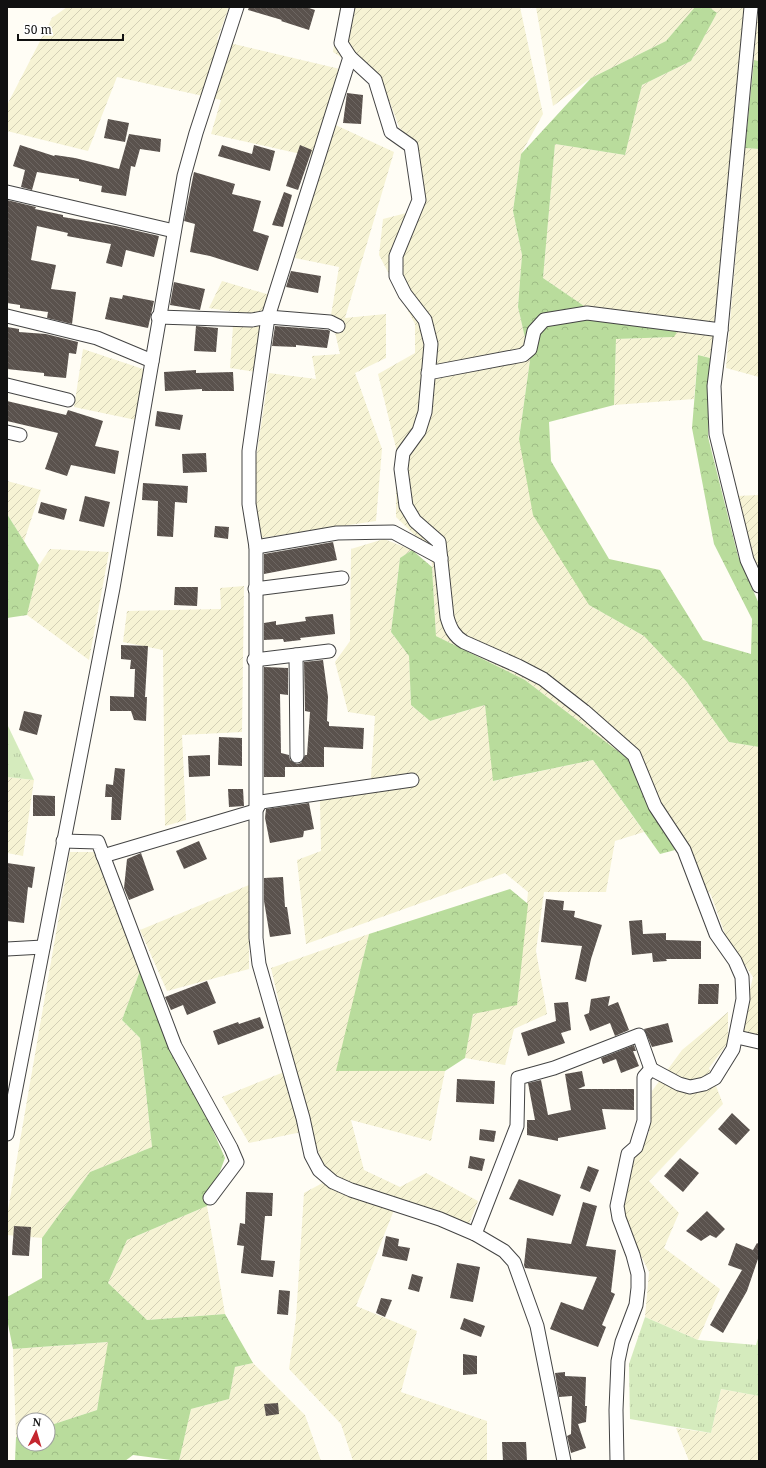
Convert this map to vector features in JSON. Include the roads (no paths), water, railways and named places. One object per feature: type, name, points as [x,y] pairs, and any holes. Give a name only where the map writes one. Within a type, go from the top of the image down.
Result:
[{"type":"street","points":[[7,1134],[113,588],[152,361],[158,317],[184,176],[196,133],[237,7]]},
{"type":"street","points":[[348,7],[342,43],[350,57],[375,80],[391,132],[411,146],[419,200],[396,256],[396,276],[405,294],[425,320],[430,344],[425,412],[419,431],[403,453],[401,469],[406,506],[415,521],[438,542],[447,617],[450,629],[457,638],[543,679],[584,711],[634,755],[655,806],[684,850],[716,934],[735,960],[742,978],[744,999],[737,1026],[737,1037],[733,1049],[715,1078],[704,1084],[690,1087],[680,1084],[651,1069],[639,1035],[554,1068],[518,1078],[516,1126],[475,1234]]},
{"type":"street","points":[[751,7],[721,330],[714,386],[716,434],[747,560],[759,586]]},
{"type":"street","points":[[350,57],[268,318],[249,451],[249,504],[256,548],[254,660],[255,811],[256,938],[259,964],[301,1110],[311,1155],[319,1170],[333,1182],[351,1190],[440,1219],[475,1234],[504,1252],[514,1262],[537,1326],[564,1461]]},
{"type":"street","points":[[7,192],[174,230]]},
{"type":"street","points":[[428,373],[523,354],[530,349],[534,331],[544,320],[587,313],[721,330]]},
{"type":"street","points":[[7,316],[97,338],[152,361]]},
{"type":"street","points":[[158,317],[252,320],[268,318],[330,322],[338,326]]},
{"type":"street","points":[[7,385],[68,400]]},
{"type":"street","points":[[7,432],[20,435]]},
{"type":"street","points":[[256,548],[337,533],[393,532],[441,558]]},
{"type":"street","points":[[255,589],[342,578]]},
{"type":"street","points":[[254,660],[329,651]]},
{"type":"street","points":[[296,655],[297,756]]},
{"type":"street","points":[[103,856],[255,811],[262,802],[412,780]]},
{"type":"street","points":[[64,841],[98,842],[175,1046],[231,1148],[237,1162],[210,1198]]},
{"type":"street","points":[[7,949],[43,947]]},
{"type":"street","points":[[737,1037],[759,1042]]},
{"type":"street","points":[[617,1461],[616,1410],[618,1361],[622,1342],[636,1305],[638,1274],[633,1255],[619,1218],[617,1206],[628,1154],[636,1147],[644,1121],[644,1077],[651,1069]]}]
